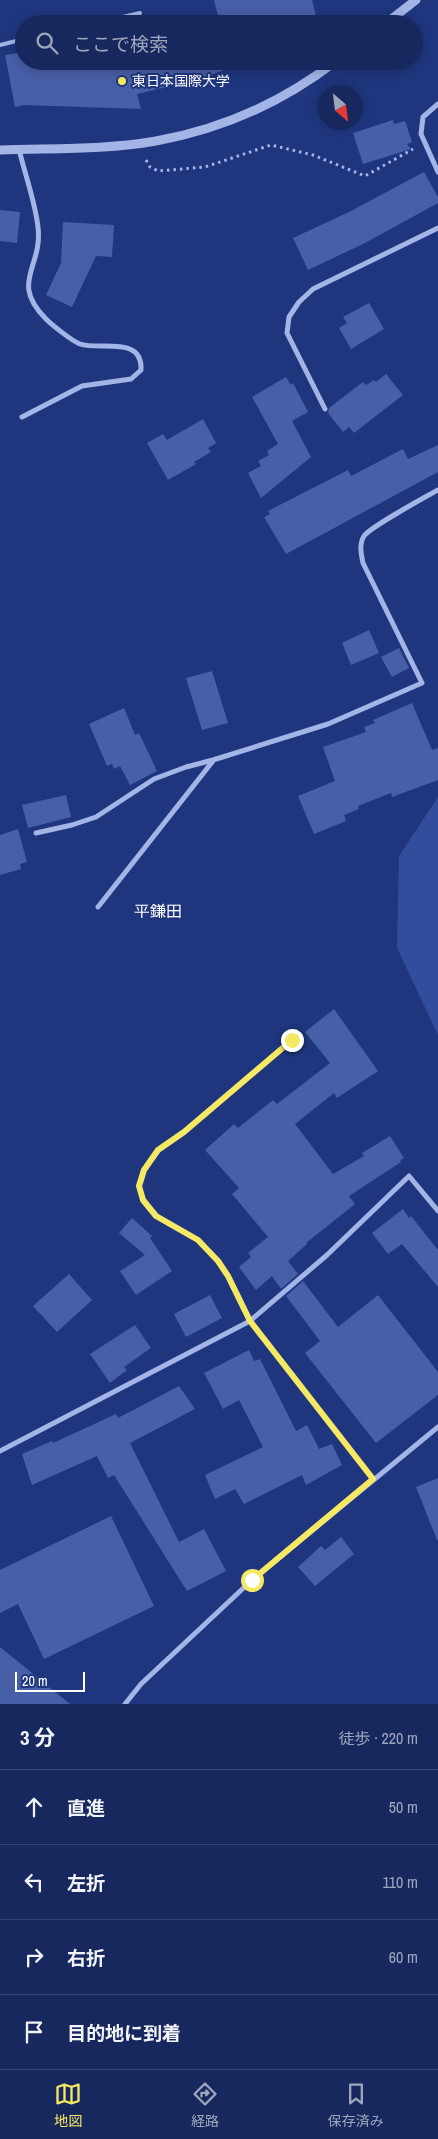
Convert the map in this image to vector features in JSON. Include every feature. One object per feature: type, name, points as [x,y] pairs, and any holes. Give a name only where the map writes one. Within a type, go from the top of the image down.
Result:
[{"type":"street","points":[[397,15],[416,0]]},
{"type":"street","points":[[0,150],[103,146],[155,141],[210,128],[260,109],[324,70]]},
{"type":"street","points":[[438,104],[423,117],[421,134],[438,172]]},
{"type":"street","points":[[19,149],[38,228],[37,253],[28,279],[30,298],[46,320],[80,344],[120,346],[133,350],[140,359],[141,365],[141,370],[131,379],[82,386],[22,417]]},
{"type":"street","points":[[325,409],[287,333],[289,317],[299,302],[313,289],[438,228]]},
{"type":"street","points":[[36,833],[72,825],[96,817],[154,779],[186,767],[328,724],[422,683],[363,563],[360,550],[364,536],[374,528],[438,490]]},
{"type":"street","points":[[98,907],[213,760]]},
{"type":"street","points":[[292,1040],[184,1132],[158,1150],[144,1170],[139,1186],[143,1200],[156,1216],[198,1240],[218,1261],[228,1276],[250,1321],[373,1479]]},
{"type":"street","points":[[0,1451],[250,1321],[327,1255],[409,1176],[438,1211]]},
{"type":"street","points":[[125,1704],[141,1684],[252,1580],[438,1427]]},
{"type":"lane","points":[[128,15],[140,12]]},
{"type":"lane","points":[[0,45],[15,42]]},
{"type":"path","points":[[146,160],[150,167],[158,171],[205,167],[270,144],[313,155],[364,176],[425,142]]},
{"type":"shaded area","points":[[438,797],[438,1035],[397,948],[399,856]]},
{"type":"building","points":[[214,0],[312,0],[316,15],[218,15]]},
{"type":"building","points":[[15,53],[15,70],[224,70],[201,79],[137,94],[141,109],[24,105],[15,107],[5,55]]},
{"type":"building","points":[[393,120],[394,124],[405,121],[412,142],[407,144],[411,149],[363,164],[353,133]]},
{"type":"building","points":[[424,172],[438,197],[438,203],[365,243],[308,270],[293,238],[349,212]]},
{"type":"building","points":[[0,210],[20,212],[17,243],[0,241]]},
{"type":"building","points":[[63,222],[114,225],[112,257],[96,256],[72,307],[46,295],[61,263]]},
{"type":"building","points":[[369,303],[384,329],[351,349],[339,328],[347,323],[343,317]]},
{"type":"building","points":[[386,374],[403,395],[354,433],[349,427],[343,432],[328,413],[329,408],[363,382],[366,385],[374,380],[376,382]]},
{"type":"building","points":[[286,377],[291,385],[293,383],[308,412],[292,421],[311,457],[261,498],[248,473],[261,466],[258,461],[269,455],[267,451],[278,444],[252,397]]},
{"type":"building","points":[[203,419],[216,443],[208,448],[211,452],[194,462],[196,464],[168,480],[147,443],[163,434],[167,440]]},
{"type":"building","points":[[438,445],[438,472],[286,554],[264,517],[270,514],[268,511],[348,470],[351,476],[403,449],[408,459]]},
{"type":"building","points":[[369,630],[379,653],[351,665],[342,643]]},
{"type":"building","points":[[399,648],[409,668],[392,677],[381,657]]},
{"type":"building","points":[[212,671],[228,723],[202,730],[186,678]]},
{"type":"building","points":[[412,703],[432,750],[438,748],[438,780],[392,797],[391,793],[358,806],[359,809],[344,815],[346,821],[314,834],[298,796],[335,781],[323,747],[366,732],[364,727],[375,723],[373,720]]},
{"type":"building","points":[[124,708],[135,735],[139,733],[157,771],[130,785],[120,766],[114,769],[112,764],[107,766],[89,724]]},
{"type":"building","points":[[66,795],[71,817],[28,828],[22,805]]},
{"type":"building","points":[[18,829],[27,862],[20,864],[21,869],[0,875],[0,835]]},
{"type":"building","points":[[334,1009],[378,1071],[337,1098],[334,1093],[295,1124],[333,1174],[364,1156],[362,1153],[390,1136],[404,1158],[400,1160],[401,1162],[349,1196],[355,1204],[306,1243],[288,1261],[298,1274],[281,1289],[272,1276],[256,1290],[239,1267],[251,1257],[248,1253],[268,1237],[232,1194],[239,1188],[205,1150],[234,1124],[238,1128],[273,1100],[277,1104],[330,1063],[305,1032]]},
{"type":"building","points":[[403,1209],[409,1218],[411,1216],[438,1250],[438,1287],[402,1244],[388,1254],[372,1233]]},
{"type":"building","points":[[132,1218],[152,1236],[150,1238],[172,1271],[136,1295],[120,1271],[145,1255],[119,1233]]},
{"type":"building","points":[[69,1274],[92,1300],[57,1332],[33,1306]]},
{"type":"building","points":[[303,1281],[338,1327],[378,1295],[438,1372],[438,1395],[376,1443],[305,1353],[320,1341],[286,1296]]},
{"type":"building","points":[[210,1295],[222,1318],[186,1337],[174,1314]]},
{"type":"building","points":[[135,1325],[151,1348],[124,1367],[127,1370],[110,1383],[90,1354]]},
{"type":"building","points":[[249,1350],[254,1361],[260,1359],[296,1431],[307,1425],[319,1449],[332,1444],[342,1465],[306,1485],[302,1475],[244,1504],[235,1489],[215,1499],[205,1475],[263,1447],[239,1400],[223,1409],[204,1373]]},
{"type":"building","points":[[179,1386],[195,1409],[130,1443],[179,1542],[204,1529],[226,1571],[187,1591],[114,1475],[108,1478],[97,1456],[32,1485],[22,1454],[52,1441],[53,1443],[116,1414],[118,1418]]},
{"type":"building","points":[[438,1478],[438,1540],[437,1540],[416,1487]]},
{"type":"building","points":[[111,1516],[154,1606],[44,1659],[18,1604],[0,1613],[0,1570]]},
{"type":"building","points":[[341,1537],[354,1554],[315,1586],[298,1567],[321,1546],[325,1550]]},
{"type":"building","points":[[0,1647],[70,1704],[0,1704]]},
{"type":"place","name":"東日本国際大学","points":[[122,81]]},
{"type":"district","name":"平鎌田","points":[[158,911]]},
{"type":"route","points":[[252,1580],[373,1479],[250,1321],[228,1276],[218,1261],[198,1240],[156,1216],[143,1200],[139,1186],[144,1170],[158,1150],[184,1132],[292,1040]]}]
